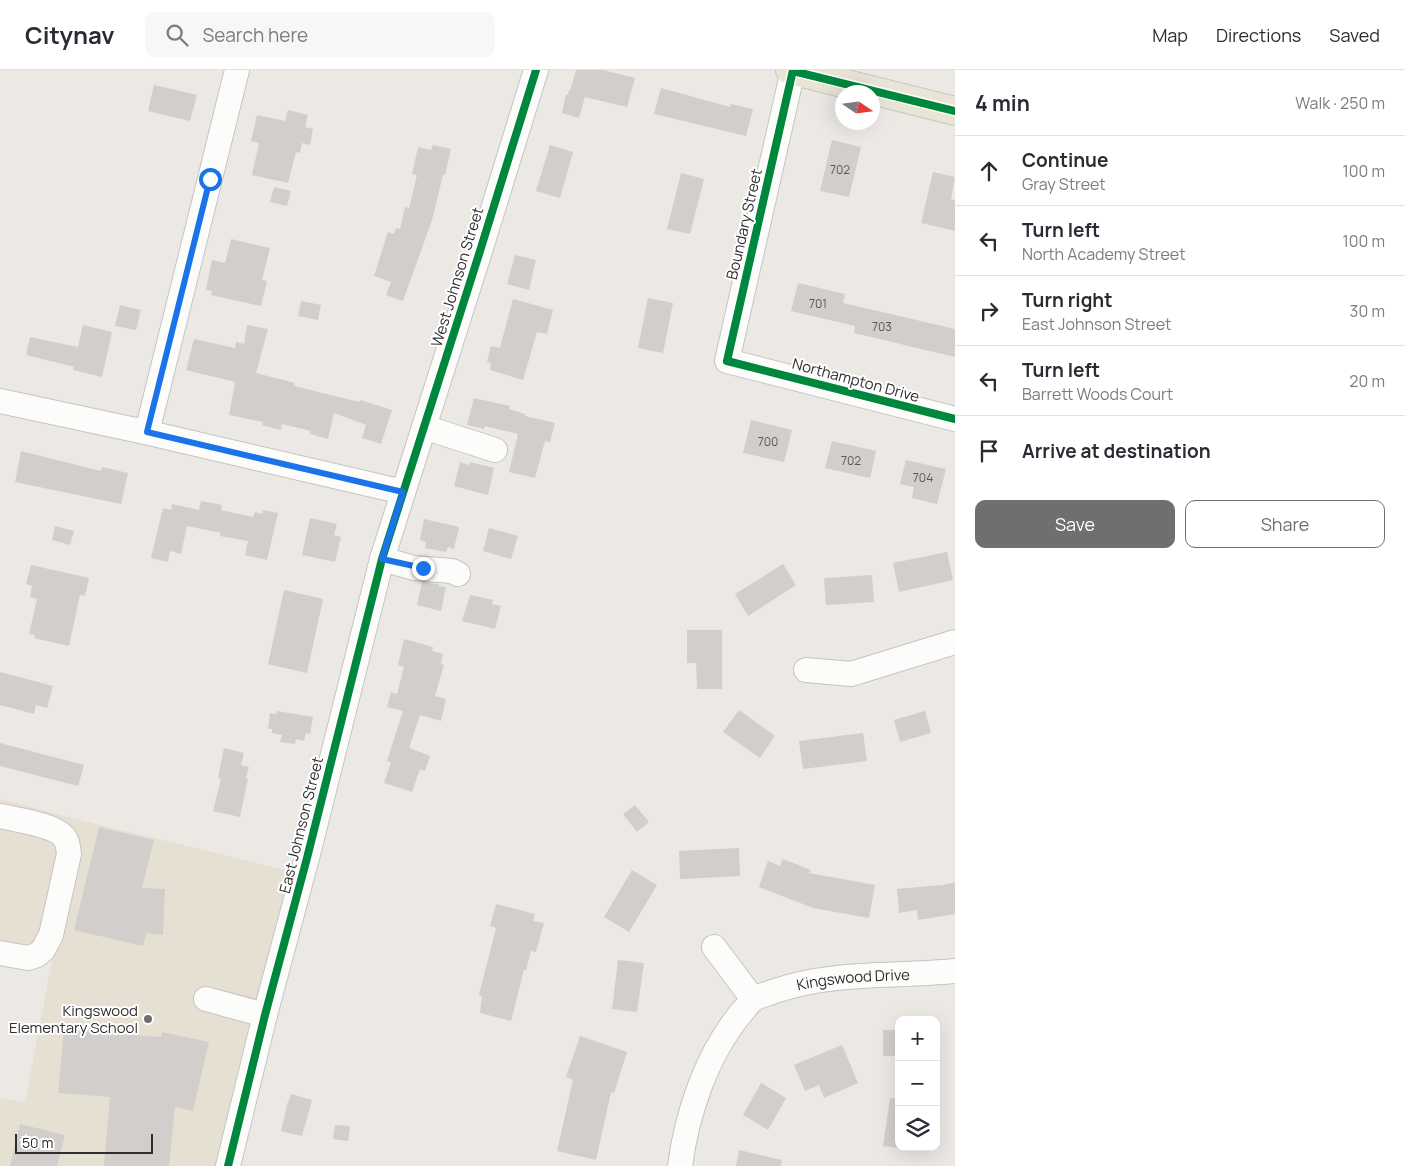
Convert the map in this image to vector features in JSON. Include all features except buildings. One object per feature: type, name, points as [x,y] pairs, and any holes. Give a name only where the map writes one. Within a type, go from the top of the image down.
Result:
[{"type":"main road","points":[[792,70],[955,111]]},
{"type":"street","points":[[147,432],[237,70]]},
{"type":"street","name":"West Johnson Street","points":[[403,492],[536,70]]},
{"type":"street","name":"Boundary Street","points":[[750,366],[727,360],[792,70]]},
{"type":"street","name":"Northampton Drive","points":[[750,366],[955,420]]},
{"type":"street","points":[[0,403],[147,432],[403,492]]},
{"type":"street","points":[[424,427],[494,450]]},
{"type":"street","name":"East Johnson Street","points":[[228,1166],[265,1015],[308,858],[382,559],[403,492]]},
{"type":"street","points":[[382,559],[414,568],[452,571],[458,574]]},
{"type":"street","points":[[806,670],[851,674],[955,642]]},
{"type":"street","points":[[0,816],[48,827],[60,833],[67,842],[69,854],[51,935],[47,944],[37,955],[28,958],[0,953]]},
{"type":"street","points":[[680,1166],[693,1107],[718,1045],[753,999],[714,947]]},
{"type":"street","name":"Kingswood Drive","points":[[753,999],[810,981],[842,977],[955,971]]},
{"type":"street","points":[[206,999],[265,1015]]},
{"type":"shaded area","name":"Kingswood Elementary School","points":[[0,799],[294,872],[217,1166],[0,1166],[0,1098],[25,1103],[53,955],[0,940]]},
{"type":"cycle path","points":[[228,1166],[382,559],[536,70]]},
{"type":"cycle path","points":[[793,70],[727,361],[955,419]]},
{"type":"cycle path","points":[[793,71],[955,111]]},
{"type":"place","name":"Kingswood Elementary School","points":[[148,1019]]},
{"type":"route","points":[[210,179],[147,432],[403,492],[382,559],[414,568],[423,568]]}]
